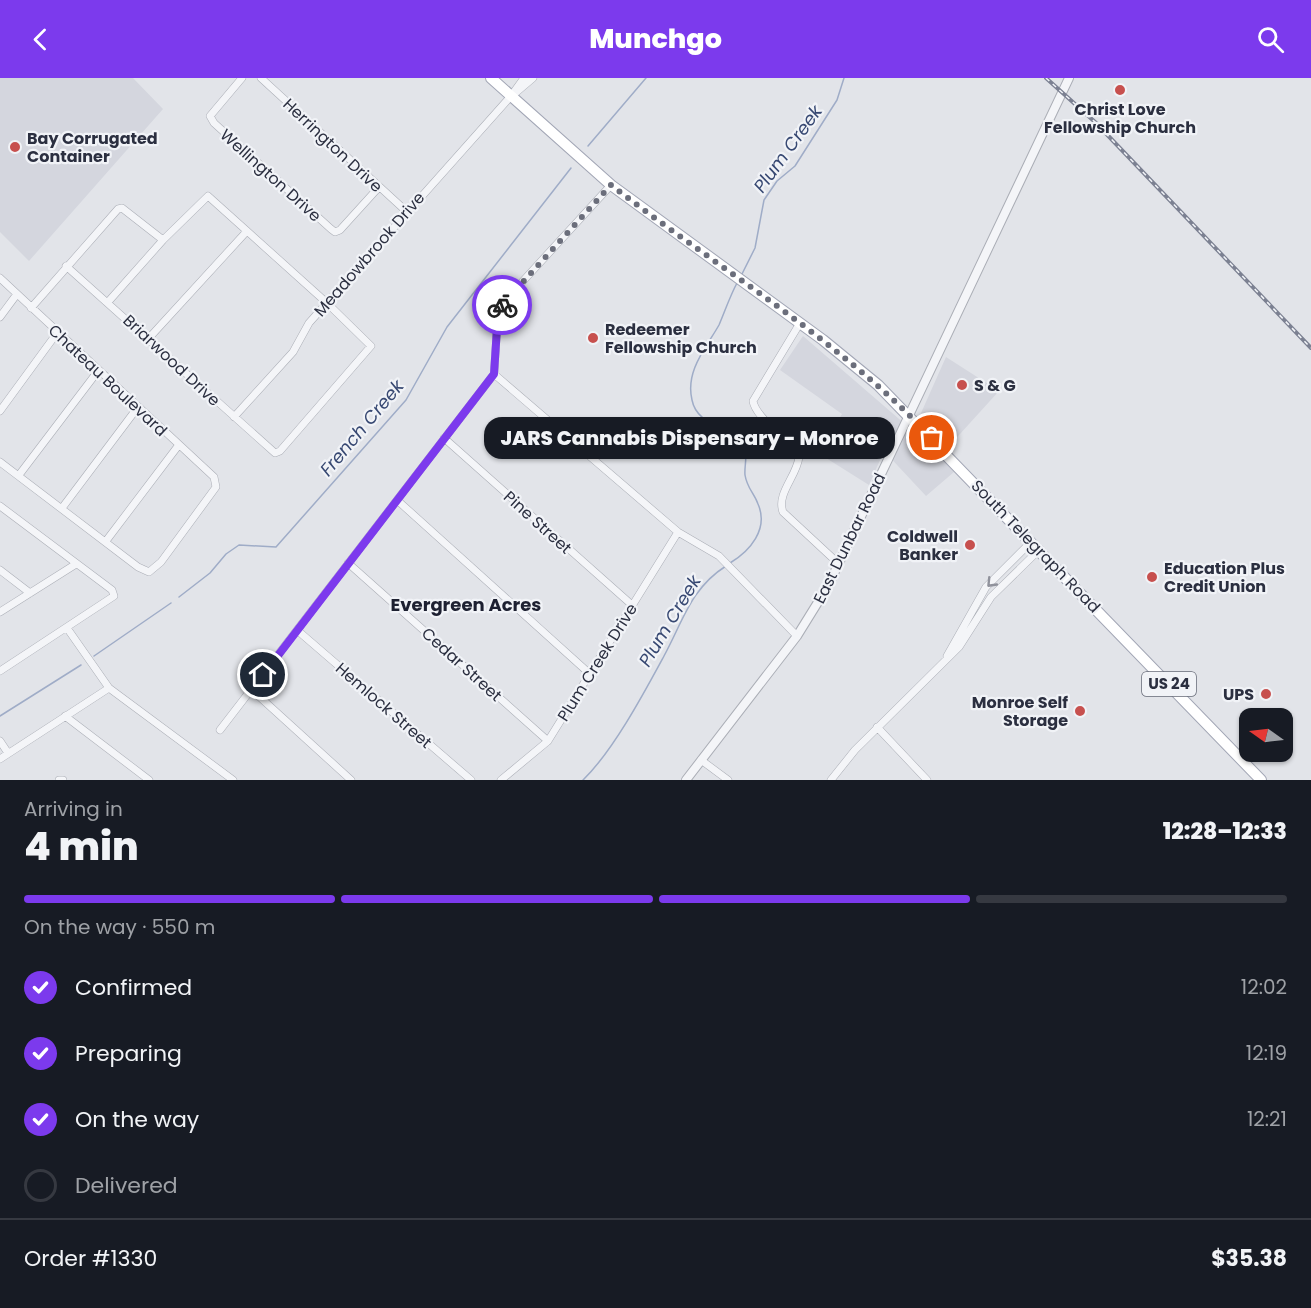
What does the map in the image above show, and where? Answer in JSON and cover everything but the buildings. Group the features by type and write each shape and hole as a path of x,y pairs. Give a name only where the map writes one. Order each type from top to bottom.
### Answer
{"main road":[{"name":"South Telegraph Road","path":"490,78 611,185 846,357 909,413 1261,780"}],"street":[{"name":"Wellington Drive","path":"242,78 210,116 214,123 335,232 344,226 379,186"},
{"name":"Herrington Drive","path":"261,78 406,211"},
{"path":"511,96 524,78"},
{"path":"511,96 533,78"},
{"name":"East Dunbar Road","path":"686,780 797,636 839,564 1068,78"},
{"name":"Meadowbrook Drive","path":"234,417 293,352 309,322 511,96"},
{"path":"220,730 494,374 498,313 501,305 611,185"},
{"path":"108,302 163,240 203,198 208,196 327,303"},
{"path":"32,308 66,266 114,213 122,208 163,240"},
{"path":"149,338 247,231"},
{"name":"Briarwood Drive","path":"66,266 149,338 270,450 278,452 371,346 327,303"},
{"name":"Chateau Boulevard","path":"0,278 216,481 213,492 181,536 161,562 149,572 106,542"},
{"path":"0,317 17,294"},
{"path":"800,323 753,400 756,409 787,440 799,457 795,474 782,498 783,512 839,564"},
{"path":"0,411 57,333"},
{"path":"19,475 98,371"},
{"path":"494,374 678,532 725,561 797,636"},
{"path":"62,508 138,407"},
{"name":"Pine Street","path":"444,438 632,605"},
{"path":"0,462 106,542 178,446"},
{"path":"397,500 590,674"},
{"path":"0,506 112,590 114,596 0,671"},
{"name":"Plum Creek Drive","path":"501,780 548,741 678,532"},
{"path":"946,658 952,643 986,587 1036,545"},
{"path":"831,780 855,750 958,647 991,597 1036,545"},
{"name":"Cedar Street","path":"348,563 548,741"},
{"path":"0,612 76,564"},
{"path":"0,570 30,593"},
{"path":"67,628 109,688 233,780"},
{"name":"Hemlock Street","path":"297,630 471,780"},
{"path":"0,759 109,688"},
{"path":"252,690 351,780"},
{"path":"64,716 149,780"},
{"path":"877,727 927,780"},
{"path":"0,741 8,753"},
{"path":"701,760 728,780"},
{"path":"219,780 222,772"}],"shaded area":[{"path":"0,78 133,78 163,109 29,261 0,232"},
{"path":"803,336 913,431 946,357 999,391 940,456 954,472 926,496 884,451 869,485 818,453 842,414 780,370"}],"waterway":[{"name":"French Creek","path":"588,146 646,78"},
{"name":"Plum Creek","path":"741,276 755,248 764,200 777,181 795,166 837,100 844,78"},
{"name":"French Creek","path":"179,597 210,573 226,554 239,545 276,547 406,400 447,327 571,168"},
{"name":"Plum Creek","path":"730,563 751,546 756,538 761,513 746,480 746,456 742,444 729,433 707,421 695,409 691,379 698,360 719,325 737,283"},
{"name":"Plum Creek","path":"583,780 606,754 627,721 696,595 704,584 726,566"},
{"name":"French Creek","path":"94,656 171,603"},
{"name":"French Creek","path":"0,716 81,665"}],"railway":[{"path":"1046,78 1095,122 1311,348"}],"way so far":[{"path":"502,305 611,185 846,357 909,413 932,438"}],"place":[{"name":"Christ Love Fellowship Church","path":"1120,90"},
{"name":"Bay Corrugated Container","path":"15,147"},
{"name":"Redeemer Fellowship Church","path":"593,338"},
{"name":"S & G","path":"962,385"},
{"name":"JARS Cannabis Dispensary - Monroe","path":"932,438"},
{"name":"Coldwell Banker","path":"970,545"},
{"name":"Education Plus Credit Union","path":"1152,577"},
{"name":"UPS","path":"1266,694"},
{"name":"Monroe Self Storage","path":"1080,711"}],"district":[{"name":"Evergreen Acres","path":"466,605"}],"route":[{"path":"263,675 494,374 498,313 502,305"}]}
